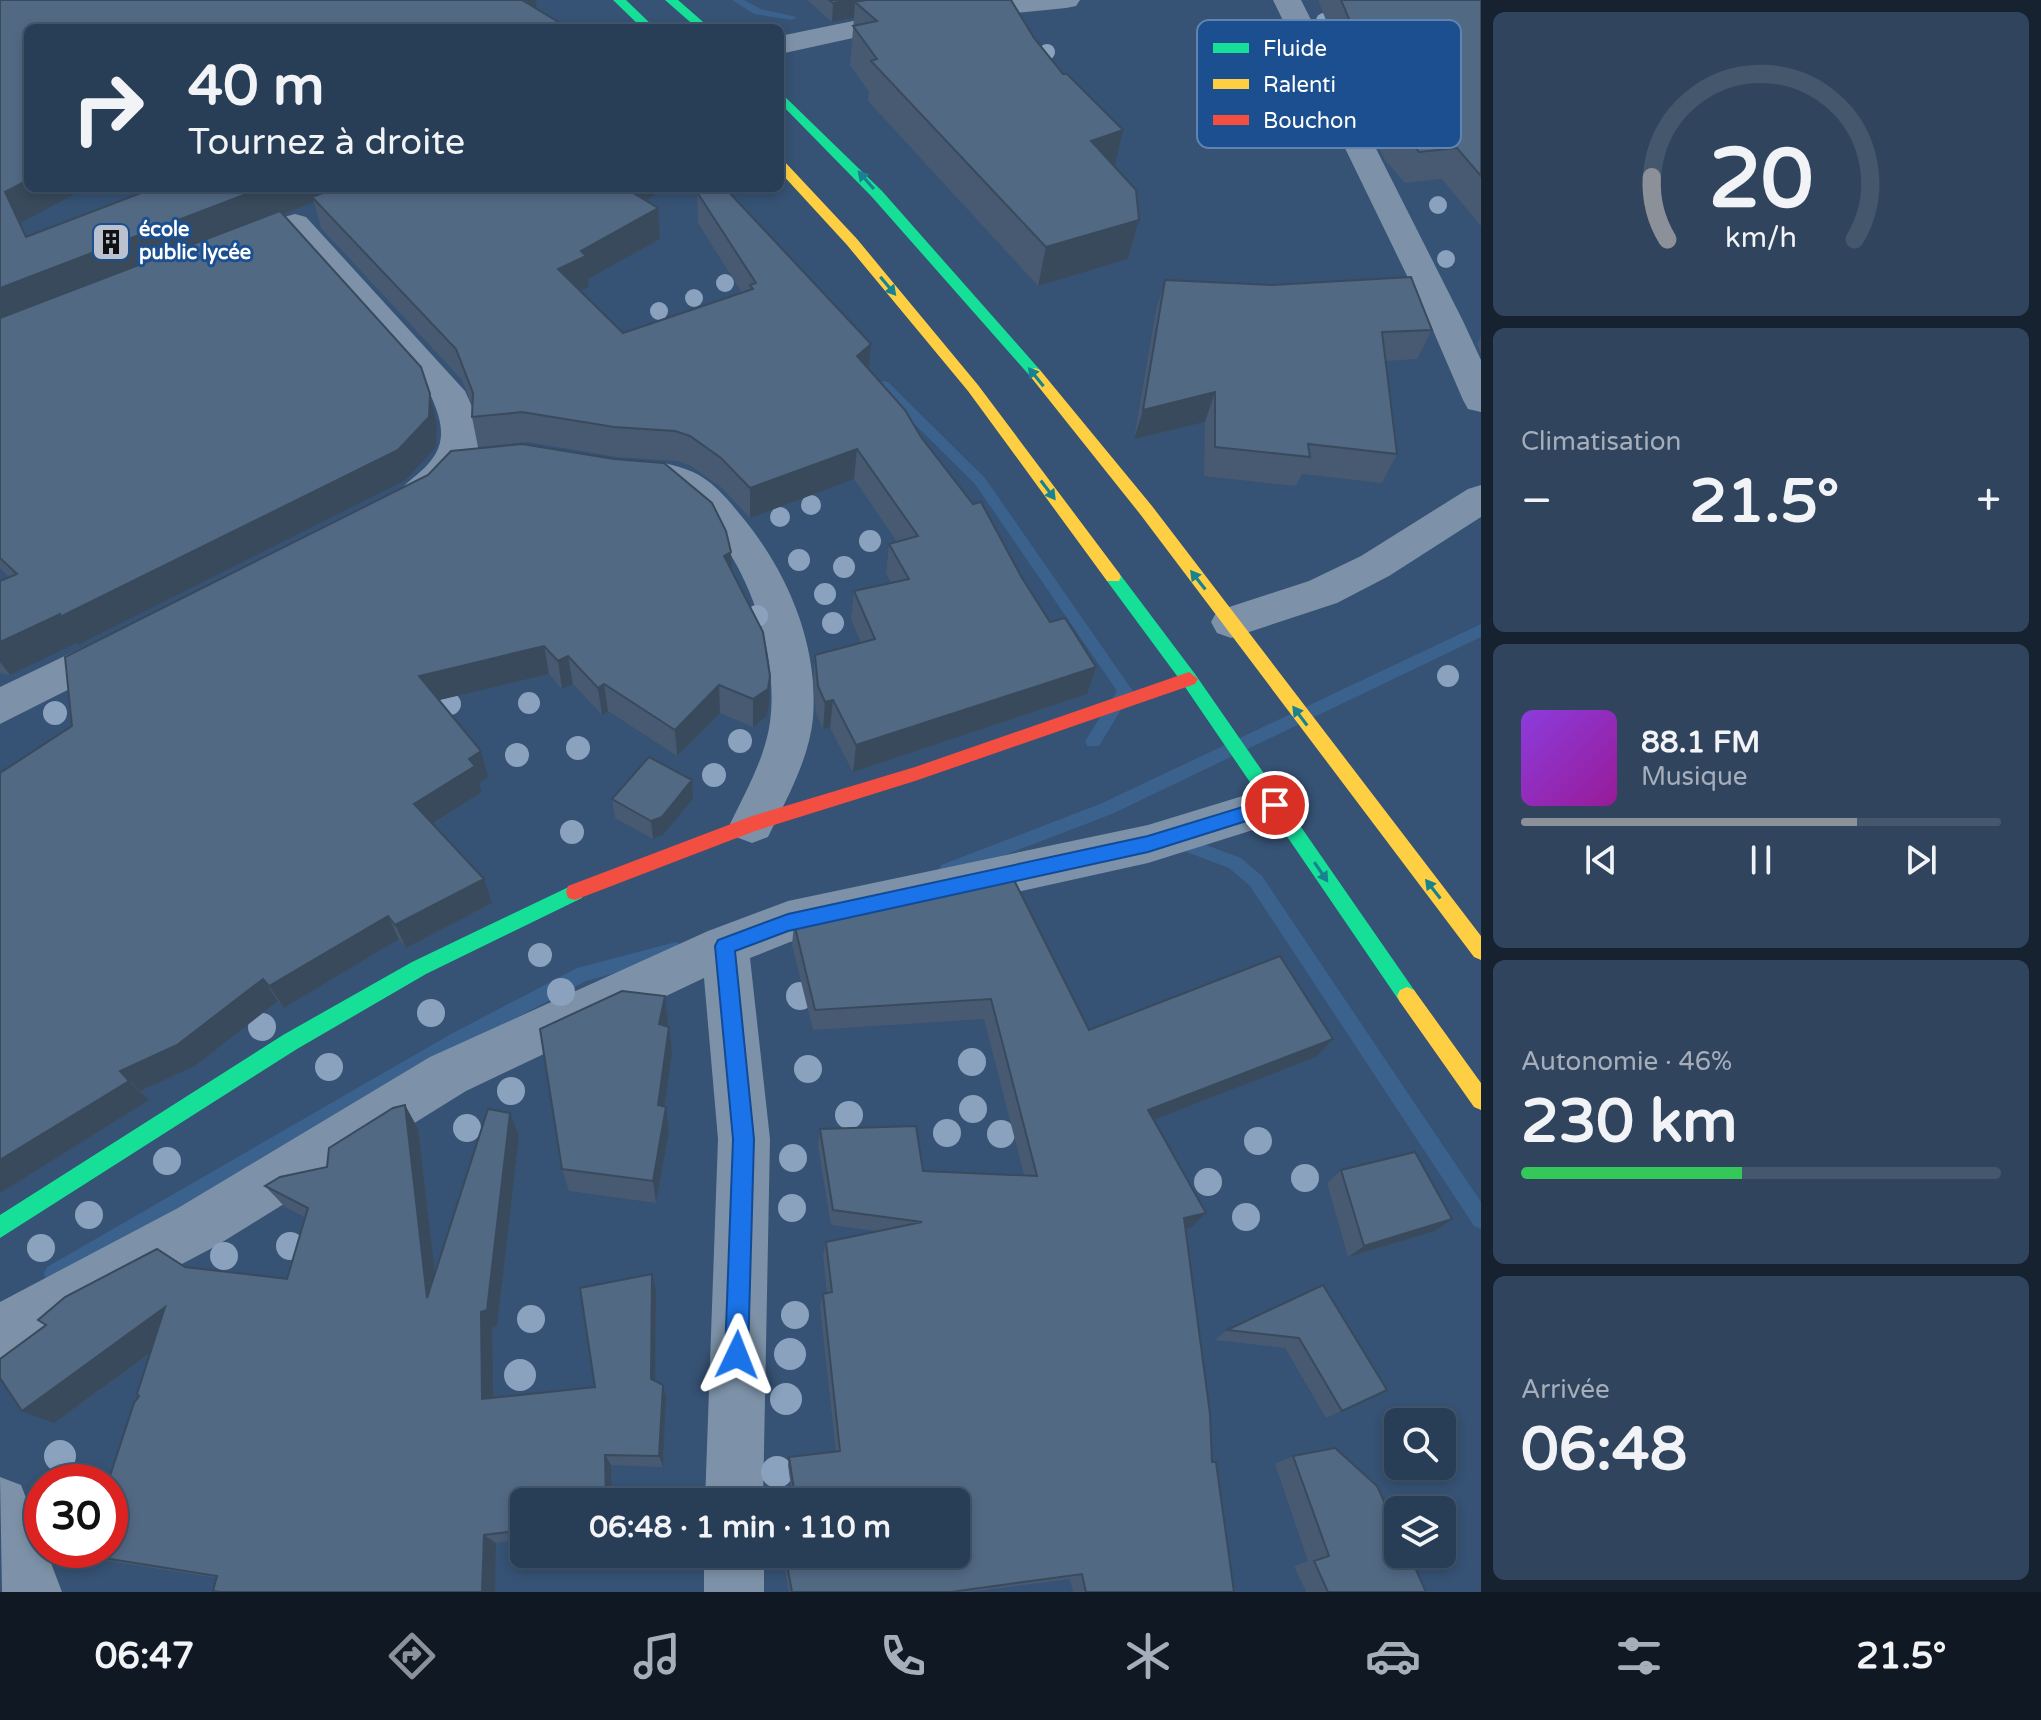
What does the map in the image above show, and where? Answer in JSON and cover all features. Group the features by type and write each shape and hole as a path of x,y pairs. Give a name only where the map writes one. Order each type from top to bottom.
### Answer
{"main road":[{"path":"619,0 645,24"},
{"path":"671,0 699,24"},
{"path":"784,100 858,170 1010,346 1231,622 1338,767 1481,951"},
{"path":"784,168 852,242 973,388 1189,679 1481,1100"},
{"path":"0,1227 290,1042 419,968 554,900 752,824 915,774 1189,679"}],"street":[{"path":"784,44 921,7 1066,0"},
{"path":"1287,0 1297,20"},
{"path":"1360,148 1446,321 1481,400"},
{"path":"294,225 447,391 457,415 461,440 448,466 421,492 379,514"},
{"path":"448,466 496,461"},
{"path":"632,474 676,477 707,500 729,522 778,612 793,704 786,751 752,824"},
{"path":"1231,622 1323,592 1375,566 1481,499"},
{"path":"0,707 154,628"},
{"path":"0,1332 77,1288 197,1227 448,1074 725,946 788,922 1148,844 1268,795"},
{"path":"725,946 744,1139 734,1488"},
{"path":"0,1506 32,1592"},
{"path":"734,1568 734,1592"}],"building":[{"path":"0,0 522,0 561,24 24,24 24,182 5,192 26,237 144,192 252,192 0,288"},
{"path":"1011,0 1034,38 1063,74 1067,74 1123,130 1091,141 1136,190 1139,220 1046,247 871,61 877,59 853,26 877,21 855,2"},
{"path":"1341,0 1481,0 1481,176 1457,148 1461,148 1461,20 1350,20"},
{"path":"1416,148 1457,148 1419,152"},
{"path":"325,192 632,192 658,208 581,251 586,256 558,269 623,333 753,289 750,285 756,283 697,192 729,192 871,344 857,356 905,410 921,437 973,504 981,502 1050,622 1065,618 1096,667 856,745 833,700 825,702 818,686 815,655 875,639 854,591 909,579 889,544 918,536 857,449 750,488 721,458 690,436 675,431 614,427 522,412 472,417 473,393 456,349 312,197"},
{"path":"280,211 421,367 430,394 429,417 398,450 60,617 60,614 0,642 0,581 17,574 0,558 0,318"},
{"path":"1411,277 1432,330 1382,332 1397,454 1308,444 1310,457 1215,447 1215,392 1143,410 1165,280 1272,285"},
{"path":"522,444 614,459 664,463 712,503 726,531 731,552 724,556 763,632 770,676 768,689 753,699 719,685 675,730 604,684 598,688 568,656 558,661 544,646 419,676 481,751 469,759 475,766 414,804 484,879 395,925 388,916 269,986 263,979 177,1045 120,1071 129,1081 0,1160 0,773 72,726 65,657 428,475 451,451"},
{"path":"649,757 692,780 662,817 651,821 612,799"},
{"path":"1012,876 1089,1030 1280,956 1333,1039 1148,1110 1206,1213 1184,1218 1210,1414 1212,1462 1216,1462 1234,1592 1086,1592 1082,1574 951,1592 792,1592 788,1568 970,1568 970,1488 794,1488 789,1457 840,1451 823,1294 832,1292 826,1242 922,1222 833,1210 820,1129 916,1126 923,1171 1037,1176 991,999 815,1010 794,923"},
{"path":"622,991 665,996 659,1024 669,1027 658,1105 666,1107 653,1181 562,1169 540,1029"},
{"path":"405,1105 427,1298 488,1109 510,1113 487,1310 481,1312 482,1399 595,1387 580,1288 652,1274 651,1379 663,1385 659,1456 605,1455 606,1488 510,1488 510,1532 484,1535 482,1592 220,1592 213,1591 217,1576 128,1562 128,1464 114,1464 139,1396 137,1394 165,1307 22,1411 0,1378 0,1359 46,1325 38,1320 65,1297 157,1249 185,1267 287,1279 308,1208 265,1186 280,1177 327,1167 329,1148 393,1108"},
{"path":"1415,1152 1452,1219 1364,1246 1341,1170"},
{"path":"1323,1285 1387,1390 1342,1411 1299,1338 1227,1330"},
{"path":"1335,1448 1377,1486 1384,1501 1384,1568 1415,1568 1426,1592 1328,1592 1314,1561 1329,1556 1293,1456"}],"waterway":[{"path":"737,0 758,12 792,17"},
{"path":"883,385 980,481 1125,691 1093,741"},
{"path":"947,870 1106,809 1481,630"},
{"path":"1179,842 1235,863 1256,881 1481,1219"},
{"path":"54,1274 457,1040 583,974 676,950"}],"traffic: fast":[{"path":"619,0 645,24"},
{"path":"671,0 699,24"},
{"path":"784,100 877,194 1035,373"},
{"path":"1113,577 1189,679 1407,996"},
{"path":"0,1227 290,1042 419,968 575,892"}],"traffic: slow":[{"path":"784,168 852,242 973,388 1113,577"},
{"path":"1035,373 1146,510 1481,951"},
{"path":"1407,996 1481,1100"}],"traffic: jam":[{"path":"575,892 752,824 915,774 1189,679"}],"place":[{"name":"école public lycée","path":"111,242"}],"route":[{"path":"737,1355 744,1139 725,946 788,922 1148,844 1275,805"}]}
